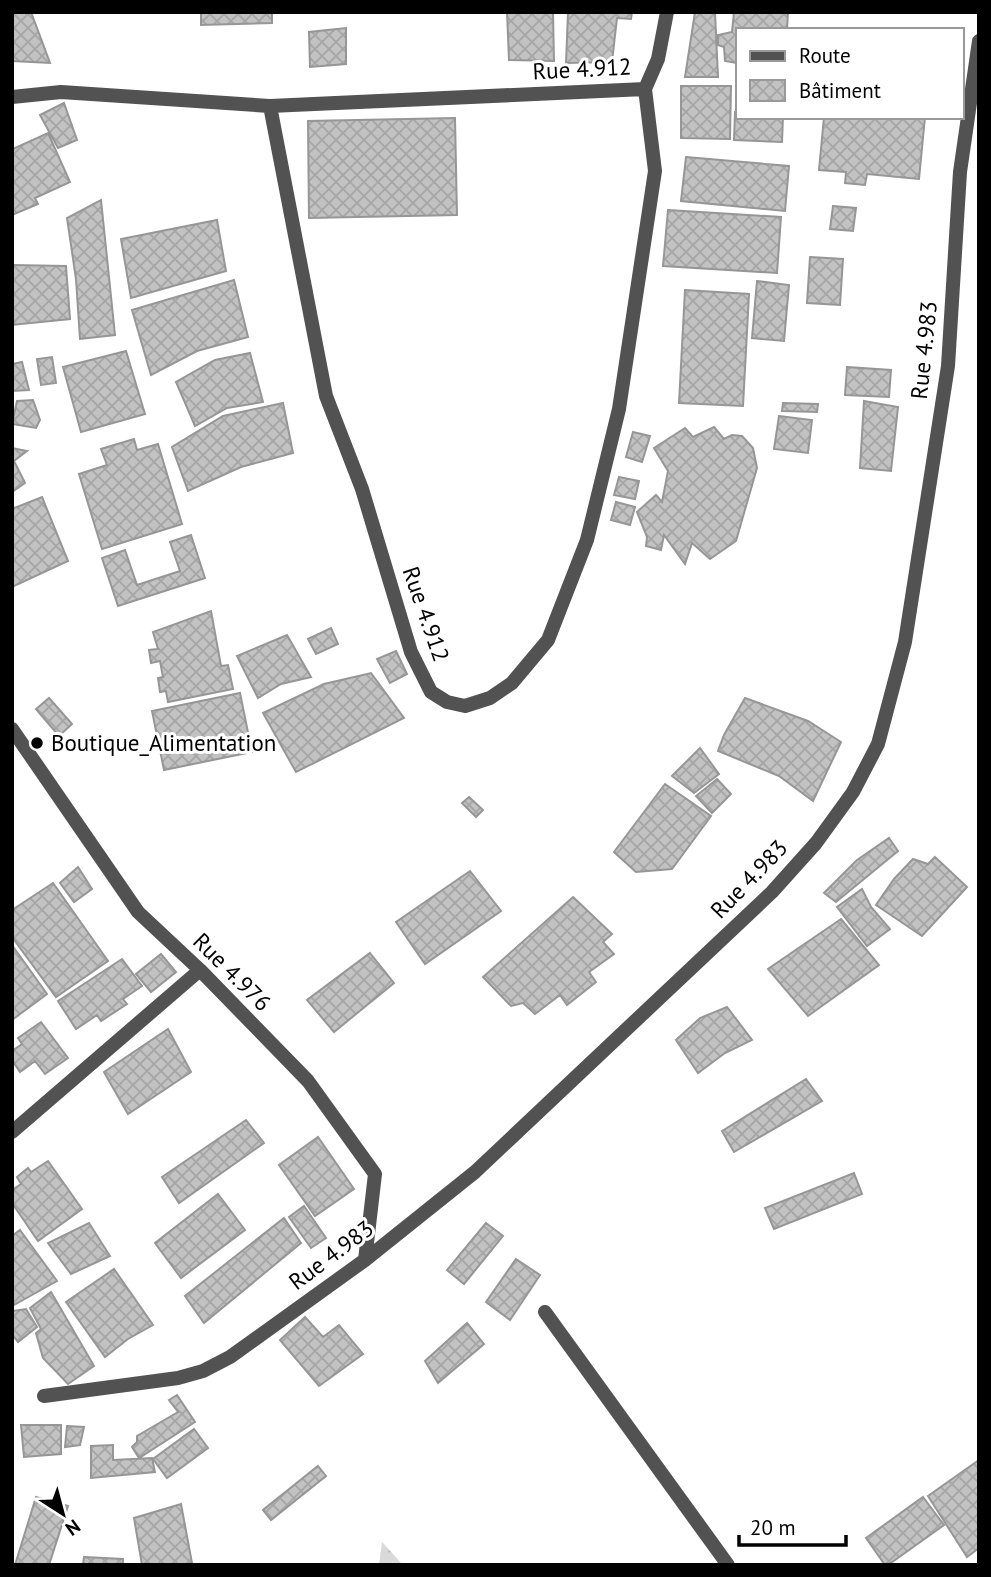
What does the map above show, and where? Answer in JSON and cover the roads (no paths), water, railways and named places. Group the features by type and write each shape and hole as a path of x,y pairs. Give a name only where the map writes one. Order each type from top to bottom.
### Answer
{"street":[{"name":"Rue 4.912","path":"270,106 326,396 362,489 411,652 431,692 447,702 465,706 490,698 512,683 548,640 587,540 620,409 655,171 645,89 658,59 667,12"},
{"name":"Rue 4.983","path":"44,1396 178,1378 203,1371 230,1357 365,1260 475,1172 772,892 816,843 853,792 878,744 905,642 948,366 960,172 979,41"},
{"name":"Rue 4.912","path":"12,97 61,92 270,106 645,89"},
{"name":"Rue 4.976","path":"12,729 138,912 200,970 308,1081 375,1174 365,1260"},
{"path":"12,1132 200,970"},
{"path":"545,1312 728,1565"}],"place":[{"name":"Boutique_Alimentation","path":"37,743"}]}
